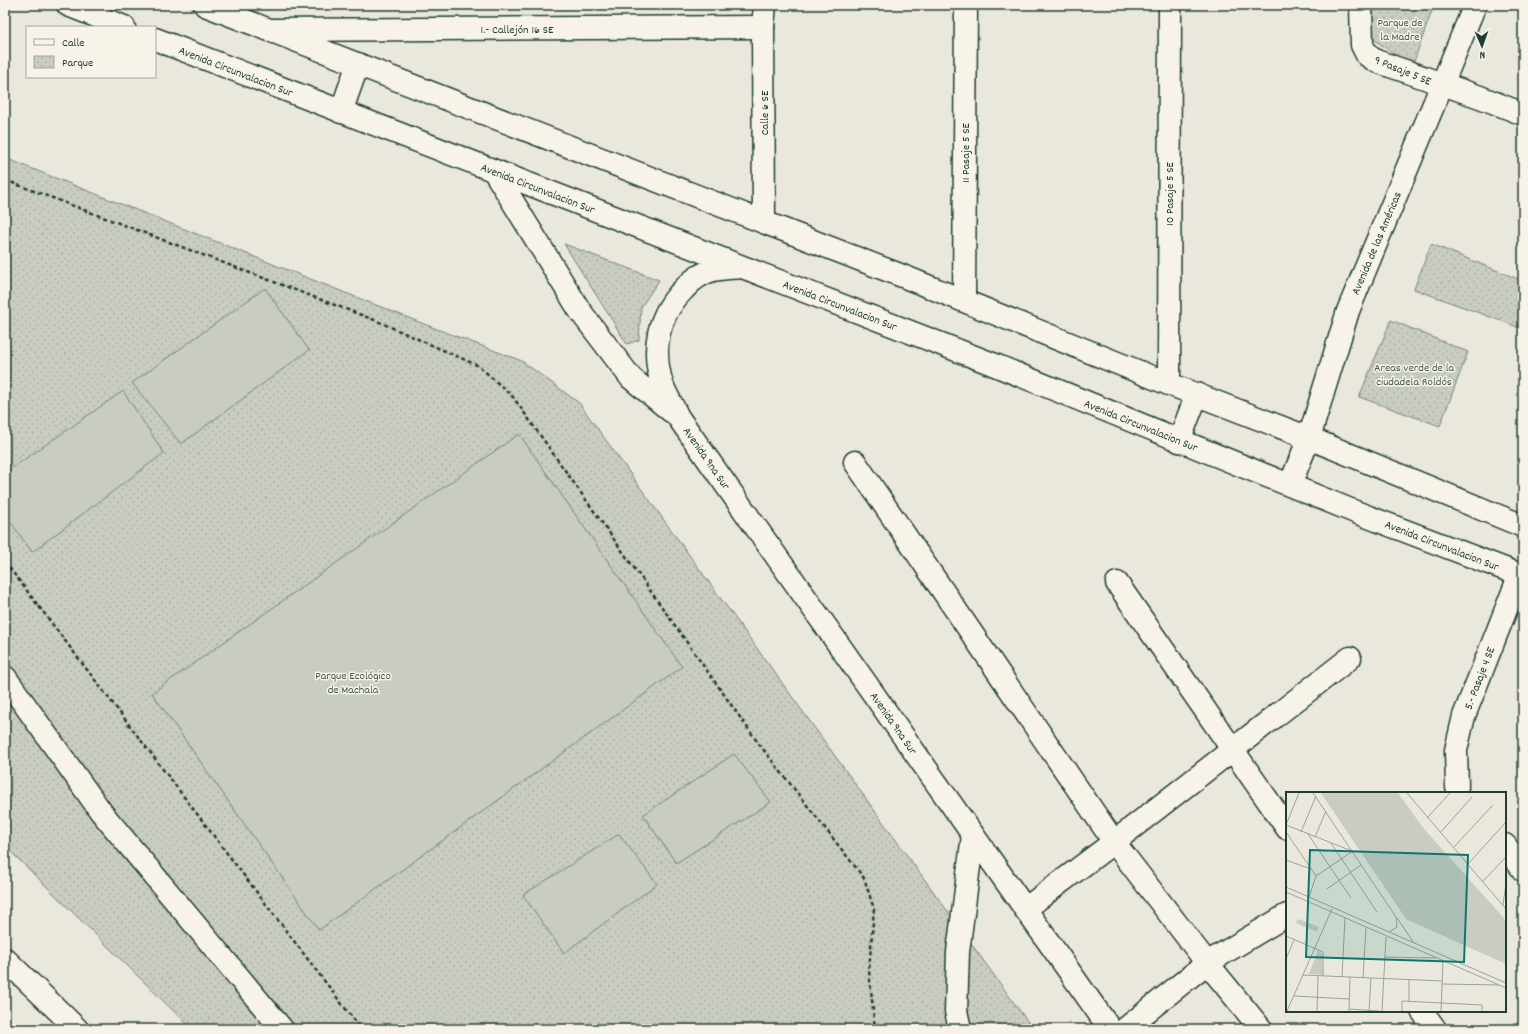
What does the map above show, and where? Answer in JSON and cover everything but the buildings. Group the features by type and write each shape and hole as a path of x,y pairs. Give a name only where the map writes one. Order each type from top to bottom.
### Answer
{"street":[{"path":"68,5 121,26"},
{"name":"Calle 6 SE","path":"764,222 763,27 765,5"},
{"name":"11 Pasaje 5 SE","path":"964,300 966,5"},
{"name":"10 Pasaje 5 SE","path":"1169,384 1170,5"},
{"name":"9 Pasaje 5 SE","path":"1361,5 1362,45 1367,55 1376,61 1480,97 1523,114"},
{"name":"Avenida de las Américas","path":"1290,485 1309,438 1348,311 1475,5"},
{"path":"208,6 964,300 1169,384 1309,438 1523,526"},
{"name":"1.- Callejón 16 SE","path":"271,30 763,27"},
{"name":"Avenida Circunvalacion Sur","path":"156,39 983,360 1179,441 1522,575"},
{"path":"341,112 358,64"},
{"name":"Avenida 9na Sur","path":"494,171 580,311 631,378 678,417"},
{"name":"Avenida 9na Sur","path":"741,267 713,270 692,281 676,296 664,316 658,336 657,357 662,384 678,417 1110,1029"},
{"path":"1179,441 1197,394"},
{"path":"855,462 1114,842 1207,963 1261,1029"},
{"name":"5.- Pasaje 4 SE","path":"1457,791 1456,750 1464,716 1522,575"},
{"path":"1117,583 1286,827"},
{"path":"1025,909 1114,842 1350,658"},
{"path":"5,678 102,813 282,1029"},
{"path":"960,1029 956,1011 958,952 973,835"},
{"path":"1506,846 1523,852"},
{"path":"1506,847 1523,870"},
{"path":"1125,1029 1207,963 1286,915"},
{"path":"5,958 77,1029"},
{"path":"1423,1012 1435,1029"}],"path":[{"path":"5,180 377,321 479,366 513,397 759,744 864,878 874,909 869,970 875,1029"},
{"path":"5,562 361,1029"}],"green space":[{"name":"Parque de la Madre","path":"1372,5 1434,5 1412,67 1372,38"},
{"name":"Parque Ecológico de Machala","path":"5,158 429,326 522,361 579,403 1033,1029 192,1029 5,846"},
{"path":"564,244 659,280 641,307 639,340 627,344"},
{"path":"1431,244 1523,281 1523,329 1414,289"},
{"path":"265,288 309,350 181,444 132,383"},
{"name":"Areas verde de la ciudadela Roldós","path":"1391,320 1468,352 1440,426 1359,397"},
{"path":"123,391 164,453 32,552 5,514 5,473"},
{"path":"519,434 682,667 319,930 152,693"},
{"path":"734,754 771,802 676,863 643,815"},
{"path":"619,834 657,884 564,953 523,895"}]}
